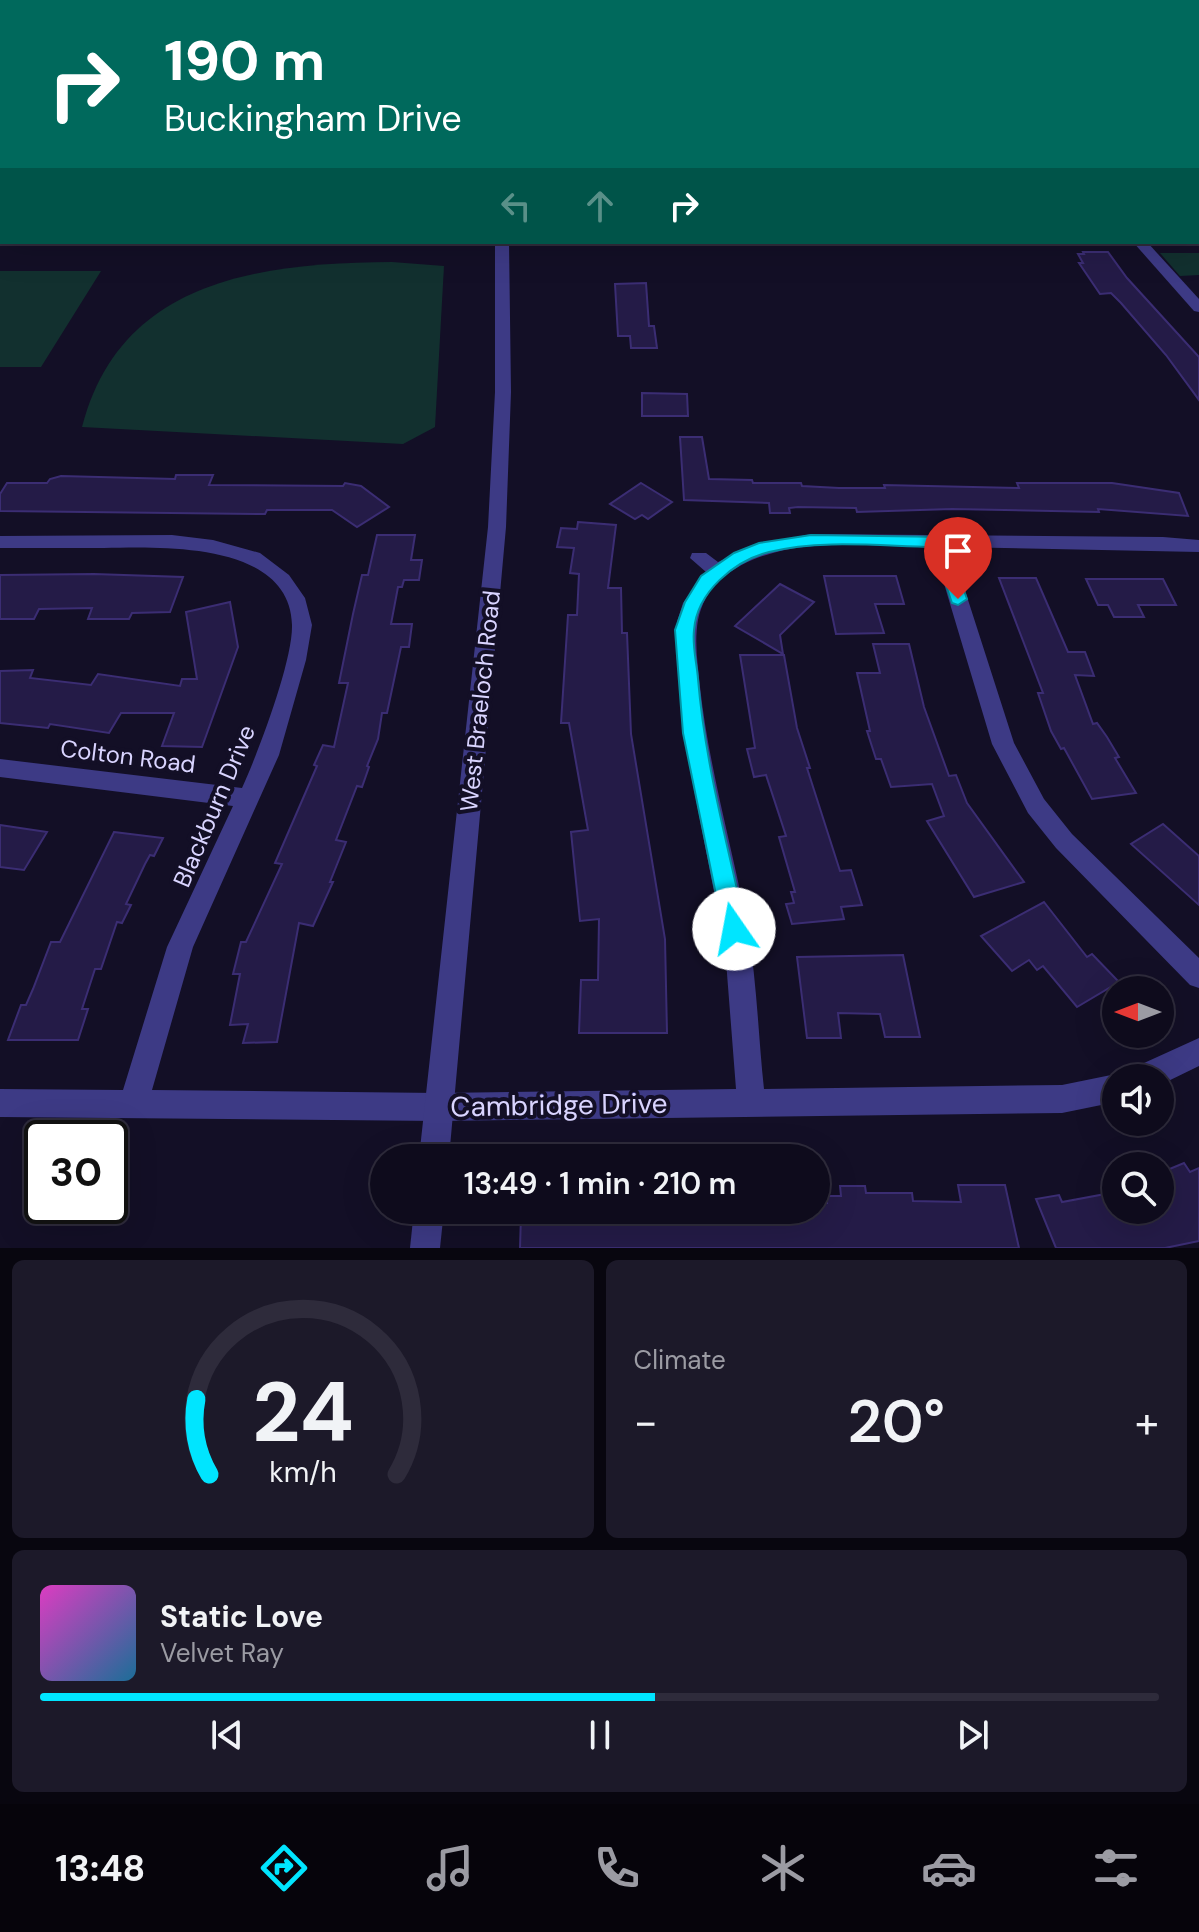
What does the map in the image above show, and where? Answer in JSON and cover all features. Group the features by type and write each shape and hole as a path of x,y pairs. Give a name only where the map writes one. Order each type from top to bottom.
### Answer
{"street":[{"name":"West Braeloch Road","path":"435,1144 497,527 503,392 502,244"},
{"path":"1142,244 1199,308"},
{"path":"751,1102 734,929 693,733 685,630 694,602 707,580 740,557 765,547 811,540 1163,543 1199,546"},
{"name":"Blackburn Drive","path":"0,542 172,541 213,546 253,558 282,580 295,598 302,625 296,660 268,755 180,947 134,1102"},
{"path":"940,541 1003,744 1036,806 1064,841 1199,976"},
{"path":"699,558 719,572"},
{"name":"Colton Road","path":"0,768 249,798"},
{"path":"1173,1064 1199,1052"},
{"name":"Cambridge Drive","path":"0,1103 439,1107 1062,1099 1102,1091"},
{"path":"425,1248 428,1224"}],"green space":[{"path":"1160,253 1199,253 1199,275 1180,276"},
{"path":"392,262 444,266 435,427 403,444 82,427 101,377 128,339 162,310 202,289 246,276 294,267"},
{"path":"0,271 101,271 41,367 0,367"}],"building":[{"path":"1108,252 1127,278 1199,357 1199,400 1166,355 1121,303 1111,293 1100,294 1079,263 1083,263 1078,254"},
{"path":"646,283 649,326 654,326 657,348 631,348 630,336 618,336 615,284"},
{"path":"642,393 687,394 688,416 642,416"},
{"path":"680,437 702,437 709,479 839,488 885,488 884,485 1019,488 1017,483 1112,483 1179,493 1188,516 1098,509 1099,512 952,509 857,512 856,508 798,507 789,508 790,513 770,513 769,503 684,500"},
{"path":"176,475 213,475 209,485 343,486 345,483 361,486 389,507 357,527 332,510 267,510 265,514 0,511 0,494 7,483 47,483 61,476 175,479"},
{"path":"641,483 672,502 648,519 642,515 635,519 610,504"},
{"path":"578,522 616,525 608,588 621,588 622,633 627,633 631,734 665,939 667,1033 579,1033 581,980 598,980 599,919 580,921 571,832 588,830 569,723 561,723 568,615 577,615 579,574 570,573 574,548 557,547 561,528 577,529"},
{"path":"377,535 415,535 411,560 422,560 419,580 404,580 402,587 398,587 391,624 412,624 409,647 401,647 387,713 382,713 369,767 362,787 357,786 336,840 346,842 330,882 333,882 313,926 299,923 277,1042 243,1043 248,1024 230,1025 240,974 233,974 241,942 246,942 282,864 275,863 323,745 334,747 348,683 339,683 362,575 368,575"},
{"path":"0,575 183,577 170,612 132,613 129,619 88,619 92,608 39,609 34,619 0,619"},
{"path":"824,576 896,576 904,604 875,604 884,633 836,634"},
{"path":"999,578 1036,578 1068,652 1085,652 1094,676 1075,675 1093,724 1097,723 1107,737 1119,757 1115,758 1136,793 1092,799 1051,731 1038,693 1043,693"},
{"path":"1086,579 1163,579 1176,605 1138,605 1144,617 1114,617 1108,605 1098,605"},
{"path":"780,584 814,602 780,635 783,654 735,626"},
{"path":"230,602 238,647 202,747 162,746 174,713 121,713 109,733 50,724 48,728 0,723 0,671 33,670 30,678 91,685 98,674 180,686 182,679 197,679 186,612"},
{"path":"873,644 909,644 924,707 949,776 956,775 967,803 1024,882 974,897 927,821 944,816 932,784 891,787 881,759 876,759 867,731 870,731 857,673 880,673"},
{"path":"740,655 784,655 797,728 810,768 807,768 840,871 851,870 862,905 841,907 844,919 792,924 786,904 794,903 791,892 795,892 779,837 786,836 766,775 754,777 747,749 755,748"},
{"path":"1163,824 1199,856 1199,905 1131,844"},
{"path":"0,825 47,832 24,870 0,867"},
{"path":"114,832 163,838 154,856 150,855 145,864 126,904 131,905 122,923 117,922 101,969 95,969 82,1009 88,1009 78,1040 8,1040 21,1005 26,1005 51,942 60,942"},
{"path":"1044,902 1087,957 1092,954 1113,976 1102,976 1102,992 1077,1007 1043,966 1037,970 1029,960 1012,971 981,936"},
{"path":"903,955 920,1037 885,1037 880,1014 838,1013 841,1038 807,1038 797,957"},
{"path":"1184,1163 1190,1172 1199,1168 1199,1241 1165,1248 1056,1248 1036,1199 1059,1195 1062,1202 1102,1195 1102,1224 1174,1224 1174,1167"},
{"path":"958,1185 1005,1185 1019,1248 520,1248 521,1224 830,1224 830,1196 841,1196 840,1186 865,1186 866,1193 912,1193 913,1201 961,1202"}],"route":[{"path":"734,929 693,733 685,630 694,602 707,580 740,557 765,547 811,540 940,541 958,599"}]}
